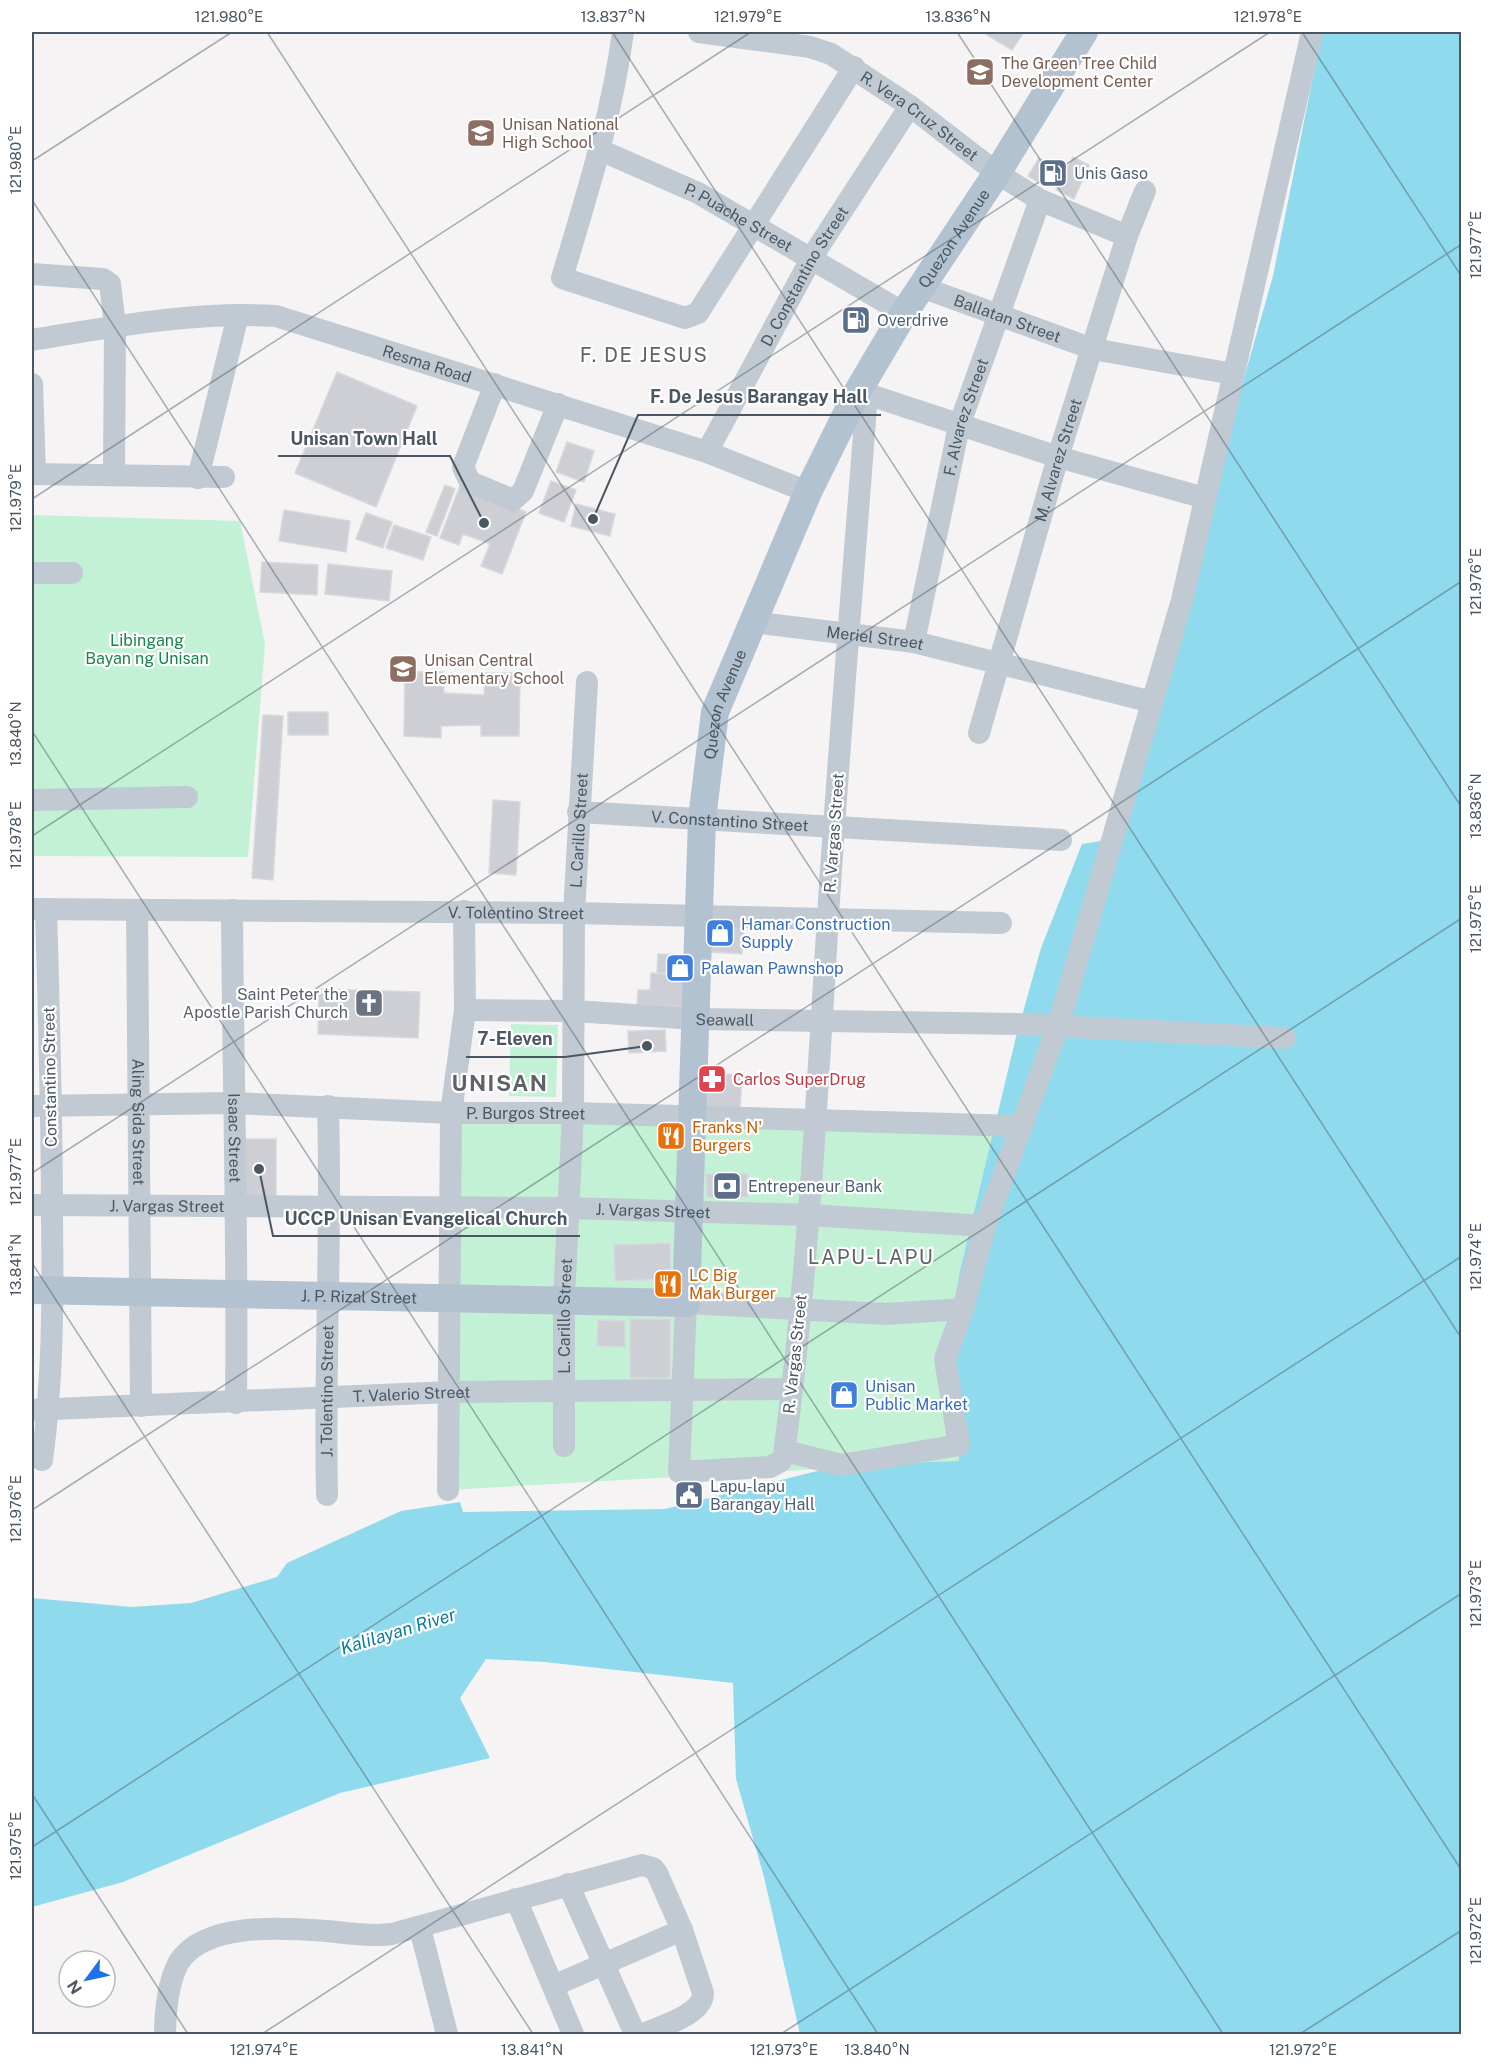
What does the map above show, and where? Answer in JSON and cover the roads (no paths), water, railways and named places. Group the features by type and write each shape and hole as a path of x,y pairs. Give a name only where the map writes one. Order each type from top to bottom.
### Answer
{"main road":[{"name":"Quezon Avenue","path":"686,1303 687,1213 702,819 715,711 808,492 904,313 997,173 1084,32"},
{"name":"J. P. Rizal Street","path":"42,1290 686,1303"}],"street":[{"path":"623,32 617,81 600,150 562,278 690,318 698,313 854,67"},
{"name":"R. Vera Cruz Street","path":"699,32 810,47 831,54 910,106 997,173 1040,200 1127,236"},
{"path":"963,1309 886,1314 686,1303 680,1473 770,1467 783,1456 841,1465 959,1445 945,1359 963,1309 986,1226 1020,1126 1058,1026 1182,600 1312,32"},
{"name":"D. Constantino Street","path":"707,452 812,257 910,106"},
{"name":"P. Puache Street","path":"600,150 678,183 812,257 904,313"},
{"name":"M. Alvarez Street","path":"979,733 1058,457 1127,236 1145,191"},
{"name":"F. Alvarez Street","path":"914,642 959,426 996,316 1040,200"},
{"path":"32,274 108,281 113,291 116,326 114,475"},
{"name":"Ballatan Street","path":"921,287 996,316 1093,349 1233,374"},
{"path":"198,478 238,315"},
{"name":"Resma Road","path":"32,340 116,326 238,315 276,316 707,452 808,492"},
{"path":"32,384 33,474 224,477"},
{"path":"495,384 463,467 470,482 513,500 523,491 558,404"},
{"path":"863,392 959,426 1058,457 1205,498"},
{"name":"R. Vargas Street","path":"783,1456 817,1122 863,392"},
{"path":"32,573 72,573"},
{"name":"Meriel Street","path":"752,622 914,642 1152,702"},
{"name":"L. Carillo Street","path":"564,1446 564,1299 573,1113 574,913 587,682"},
{"path":"32,800 187,797"},
{"name":"V. Constantino Street","path":"578,812 834,825 1061,840"},
{"name":"V. Tolentino Street","path":"38,909 464,911 1001,923"},
{"name":"Constantino Street","path":"38,909 42,1205 40,1410 42,1460"},
{"name":"Aling Sida Street","path":"137,910 141,1406"},
{"name":"Isaac Street","path":"232,910 233,1103 238,1295 236,1403"},
{"path":"448,1490 451,1113 465,1010 464,911"},
{"name":"Seawall","path":"465,1010 574,1011 696,1019 1058,1026 1286,1038"},
{"name":"P. Burgos Street","path":"41,1106 233,1103 451,1113 573,1113 817,1122 1020,1126"},
{"name":"J. Tolentino Street","path":"327,1495 325,1397 331,1205 328,1106"},
{"name":"J. Vargas Street","path":"42,1205 569,1208 809,1215 986,1226"},
{"name":"T. Valerio Street","path":"40,1410 449,1392 791,1389"},
{"path":"165,2034 173,1973 181,1960 217,1936 257,1929 299,1929 383,1935 420,1928 568,1884 648,1865 657,1873 682,1930 700,1983 703,2000 696,2009 644,2034"},
{"path":"568,1884 601,1964 634,2034"},
{"path":"516,1899 573,2034"},
{"path":"420,1928 447,2034"},
{"path":"553,1986 682,1930"}],"water":[{"name":"Kalilayan River","path":"1322,32 1461,32 1461,2034 800,2034 764,1877 736,1779 733,1683 545,1662 486,1659 460,1698 490,1758 340,1793 123,1882 32,1907 32,1598 132,1607 191,1603 277,1577 287,1563 401,1511 460,1502 463,1512 665,1509 841,1465 959,1461 959,1445 945,1359 960,1271 1016,1037 1041,948 1082,844 1113,839 1273,276"}],"place":[{"name":"The Green Tree Child Development Center","path":"980,72"},
{"name":"Unisan National High School","path":"481,133"},
{"name":"Unis Gaso","path":"1053,173"},
{"name":"Overdrive","path":"856,320"},
{"name":"F. De Jesus Barangay Hall","path":"593,519"},
{"name":"Unisan Town Hall","path":"484,523"},
{"name":"Unisan Central Elementary School","path":"403,669"},
{"name":"Hamar Construction Supply","path":"720,933"},
{"name":"Palawan Pawnshop","path":"680,968"},
{"name":"Saint Peter the Apostle Parish Church","path":"369,1003"},
{"name":"7-Eleven","path":"647,1046"},
{"name":"Carlos SuperDrug","path":"712,1079"},
{"name":"Franks N' Burgers","path":"671,1136"},
{"name":"UCCP Unisan Evangelical Church","path":"259,1169"},
{"name":"Entrepeneur Bank","path":"727,1186"},
{"name":"LC Big Mak Burger","path":"668,1284"},
{"name":"Unisan Public Market","path":"844,1395"},
{"name":"Lapu-lapu Barangay Hall","path":"689,1495"}],"district":[{"name":"F. DE JESUS","path":"644,355"},
{"name":"UNISAN","path":"500,1083"},
{"name":"LAPU-LAPU","path":"871,1257"}],"park label":[{"name":"Libingang Bayan ng Unisan","path":"147,649"}]}
